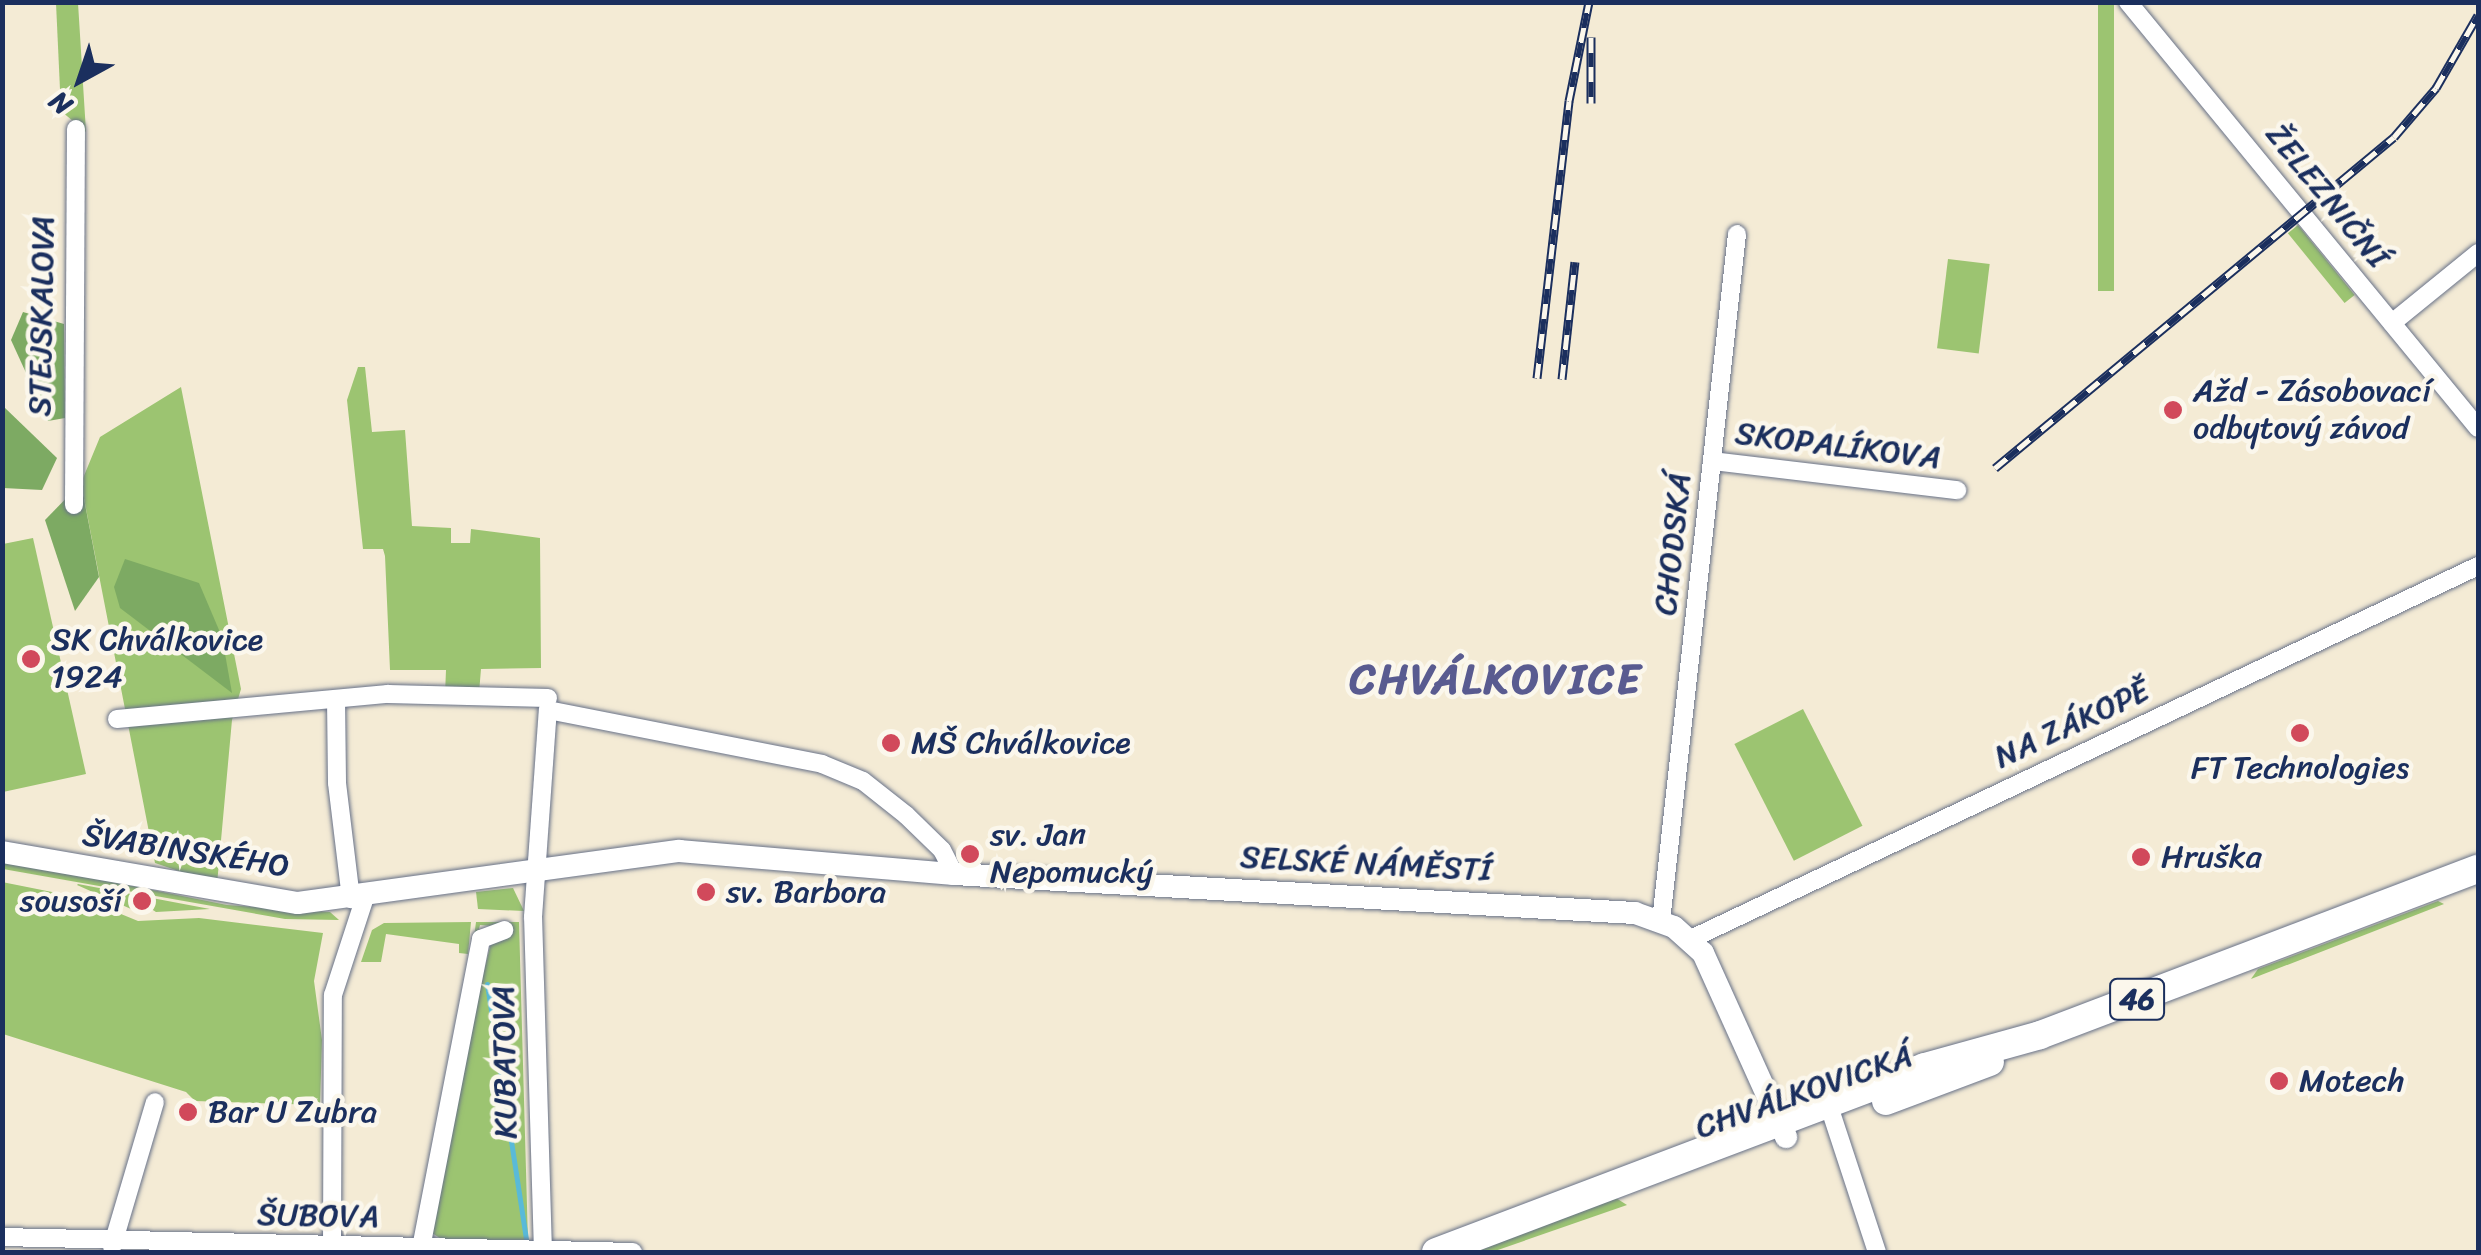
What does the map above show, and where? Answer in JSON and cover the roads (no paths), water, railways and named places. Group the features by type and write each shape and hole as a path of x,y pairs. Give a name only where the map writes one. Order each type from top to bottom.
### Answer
{"main road":[{"name":"CHVÁLKOVICKÁ","path":"1436,1252 2040,1035 2478,869"}],"street":[{"name":"ŽELEZNIČNÍ","path":"2128,2 2478,428"},
{"name":"STEJSKALOVA","path":"74,505 76,128"},
{"name":"CHODSKÁ","path":"1661,921 1737,234"},
{"path":"2392,323 2478,253"},
{"name":"SKOPALÍKOVA","path":"1712,461 1956,490"},
{"name":"NA ZÁKOPĚ","path":"1691,939 2478,566"},
{"path":"332,1246 332,994 358,898 337,783 336,698"},
{"path":"117,719 336,698 548,704 822,764 863,781 942,850 954,874"},
{"name":"KUBATOVA","path":"543,1252 533,1049 548,704"},
{"name":"SELSKÉ NÁMĚSTÍ","path":"538,871 680,851 954,874 1611,910 1661,921 1691,939 1708,961 1775,1132"},
{"name":"ŠVABINSKÉHO","path":"2,852 248,900 358,898 538,871"},
{"name":"KUBATOVA","path":"421,1248 481,938 504,930"},
{"path":"112,1246 156,1102"},
{"path":"1830,1111 1876,1252"},
{"name":"ŠUBOVA","path":"2,1237 112,1246 633,1252"}],"waterway":[{"path":"487,984 526,1240"}],"railway":[{"path":"1537,378 1569,101 1589,2"},
{"path":"1995,468 2394,137 2436,88 2478,15"},
{"path":"1591,37 1591,103"},
{"path":"1562,379 1575,262"}],"place":[{"name":"Ažd - Zásobovací odbytový závod","path":"2173,410"},
{"name":"SK Chválkovice 1924","path":"31,659"},
{"name":"FT Technologies","path":"2300,733"},
{"name":"MŠ Chválkovice","path":"891,743"},
{"name":"sv. Jan Nepomucký","path":"970,854"},
{"name":"Hruška","path":"2141,857"},
{"name":"sv. Barbora","path":"706,892"},
{"name":"sousoší","path":"142,901"},
{"name":"Motech","path":"2279,1081"},
{"name":"Bar U Zubra","path":"188,1112"}],"district":[{"name":"CHVÁLKOVICE","path":"1496,679"}]}
